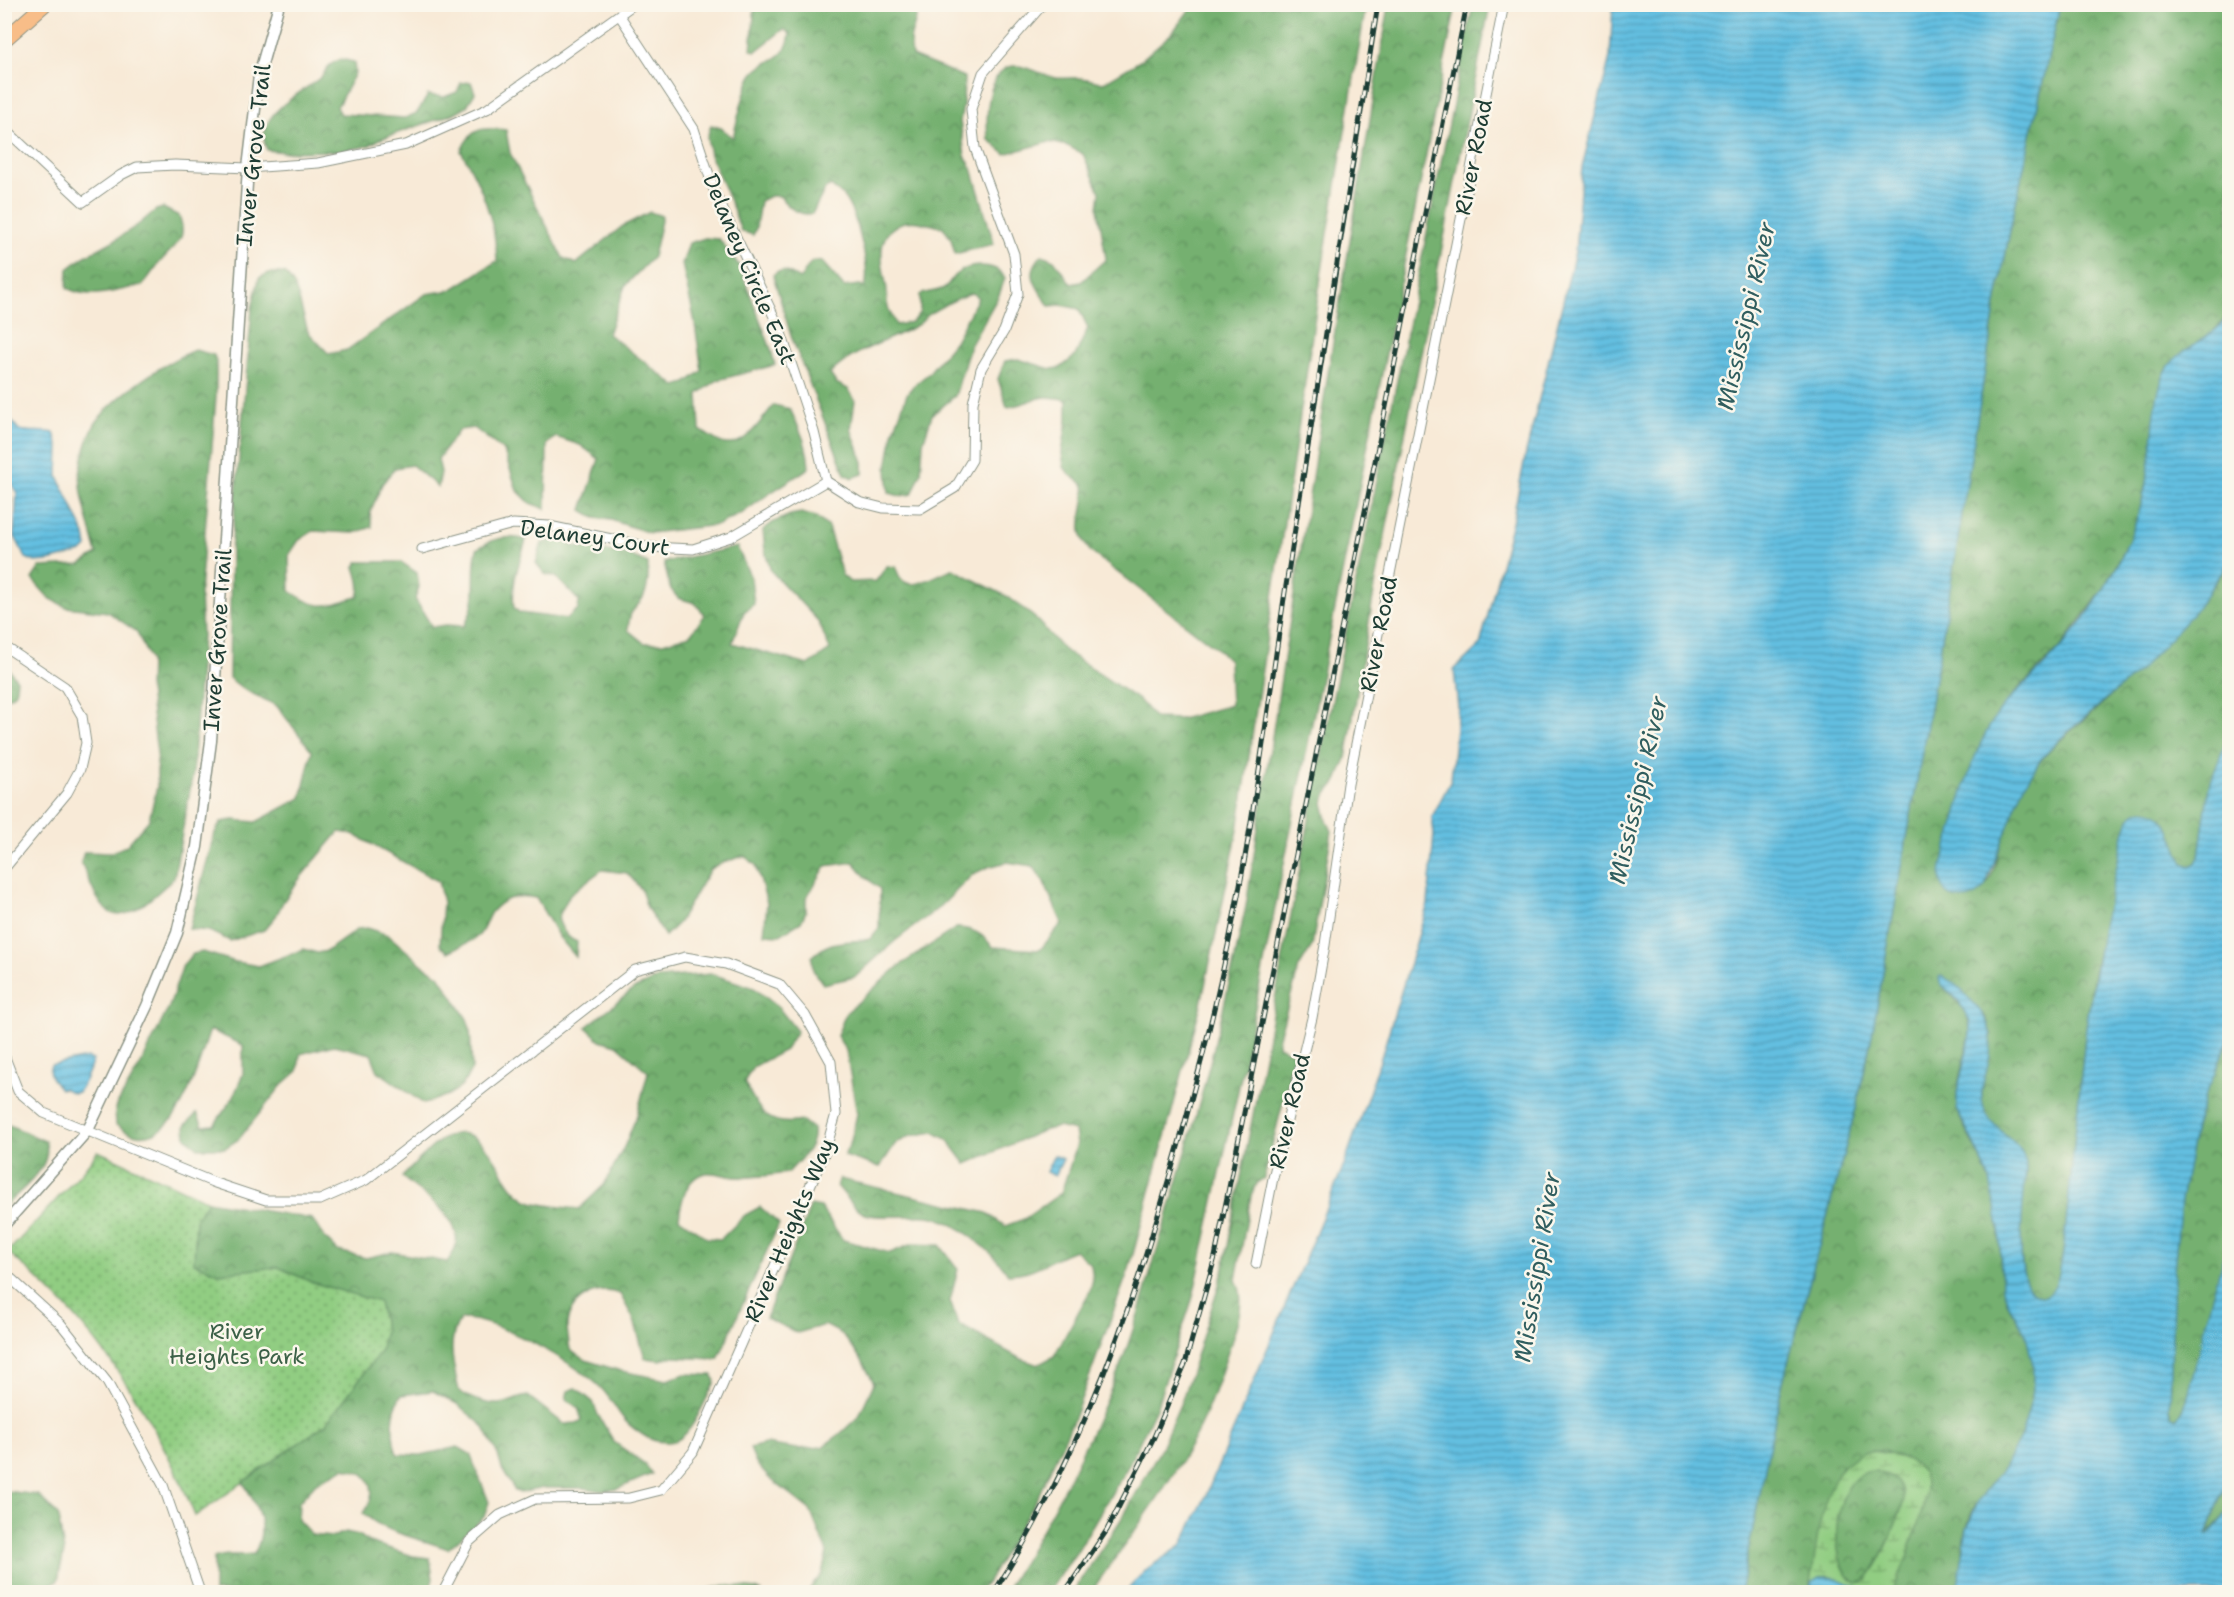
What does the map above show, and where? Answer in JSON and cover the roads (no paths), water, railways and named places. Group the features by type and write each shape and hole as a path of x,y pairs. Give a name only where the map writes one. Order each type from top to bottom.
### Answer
{"main road":[{"path":"4,40 45,4"}],"street":[{"name":"Inver Grove Trail","path":"4,1225 88,1130 147,1006 177,933 197,847 211,730 248,168 259,75 279,4"},
{"path":"4,128 82,202 121,175 137,167 175,165 248,168 318,163 406,145 487,109 634,4"},
{"path":"826,481 859,502 883,508 920,509 955,488 972,460 973,403 981,369 1004,331 1018,294 1014,254 975,148 971,109 983,74 1043,4"},
{"name":"River Road","path":"1256,1264 1273,1178 1312,1018 1348,784 1504,4"},
{"name":"Delaney Circle East","path":"620,16 694,129 715,193 779,327 814,432 826,481"},
{"name":"Delaney Court","path":"422,549 513,524 549,526 650,547 693,549 731,537 826,481"},
{"path":"4,646 65,687 82,716 86,743 80,769 67,793 4,869"},
{"name":"River Heights Way","path":"4,1055 18,1091 44,1113 215,1183 266,1200 320,1200 366,1180 635,970 685,957 726,964 779,984 805,1016 831,1062 836,1114 825,1152 693,1452 661,1490 629,1498 535,1499 500,1515 469,1542 443,1593"},
{"path":"4,1272 61,1324 107,1382 164,1485 200,1593"}],"water":[{"name":"Mississippi River","path":"1613,5 2060,5 2011,225 1994,315 1940,651 1872,1035 1856,1108 1781,1389 1740,1592 1125,1592 1148,1568 1181,1546 1204,1500 1344,1165 1379,1064 1428,904 1434,834 1432,817 1451,780 1458,707 1454,670 1480,645 1512,522 1526,453 1575,252 1582,167 1610,57"},
{"path":"2229,314 2229,561 2198,607 2168,641 2138,672 2062,737 2041,759 2018,800 1984,889 1967,899 1950,896 1942,883 1942,864 1963,791 1979,746 1994,719 2012,696 2047,663 2071,636 2114,572 2128,542 2144,493 2156,406 2164,375 2177,357 2214,331"},
{"path":"4,411 19,430 54,433 59,448 58,476 85,535 87,547 82,552 49,561 35,562 26,558 14,535 17,493 5,474"},
{"path":"2229,733 2229,1038 2195,1127 2181,1201 2174,1271 2170,1407 2171,1416 2176,1419 2187,1400 2211,1300 2229,1243 2229,1482 2207,1535 2229,1510 2229,1592 1957,1592 1967,1528 1978,1501 2006,1464 2021,1436 2029,1409 2033,1365 2025,1332 2010,1307 2002,1287 1999,1226 1989,1176 1957,1109 1957,1092 1970,1038 1970,1022 1958,1000 1940,983 1939,978 1944,977 1959,988 1977,1007 1988,1024 1991,1051 1982,1088 1982,1100 1986,1114 1992,1122 2020,1148 2024,1156 2026,1166 2021,1234 2023,1272 2027,1286 2035,1294 2042,1297 2048,1295 2053,1290 2059,1275 2063,1253 2086,1027 2103,926 2125,830 2133,814 2143,810 2152,811 2160,815 2170,829 2184,863 2190,866 2196,863 2209,787"},
{"path":"87,1058 93,1060 78,1092 72,1093 64,1088 60,1089 50,1075 51,1065"},
{"path":"1054,1155 1063,1159 1055,1176 1046,1172"},
{"path":"1822,1577 1837,1578 1868,1592 1809,1592 1813,1582"}],"railway":[{"path":"994,1592 1043,1508 1103,1376 1151,1238 1187,1117 1208,1035 1243,871 1378,4"},
{"path":"1065,1592 1107,1530 1154,1437 1185,1364 1215,1257 1467,4"}],"park label":[{"name":"River Heights Park","path":"237,1344"}]}
